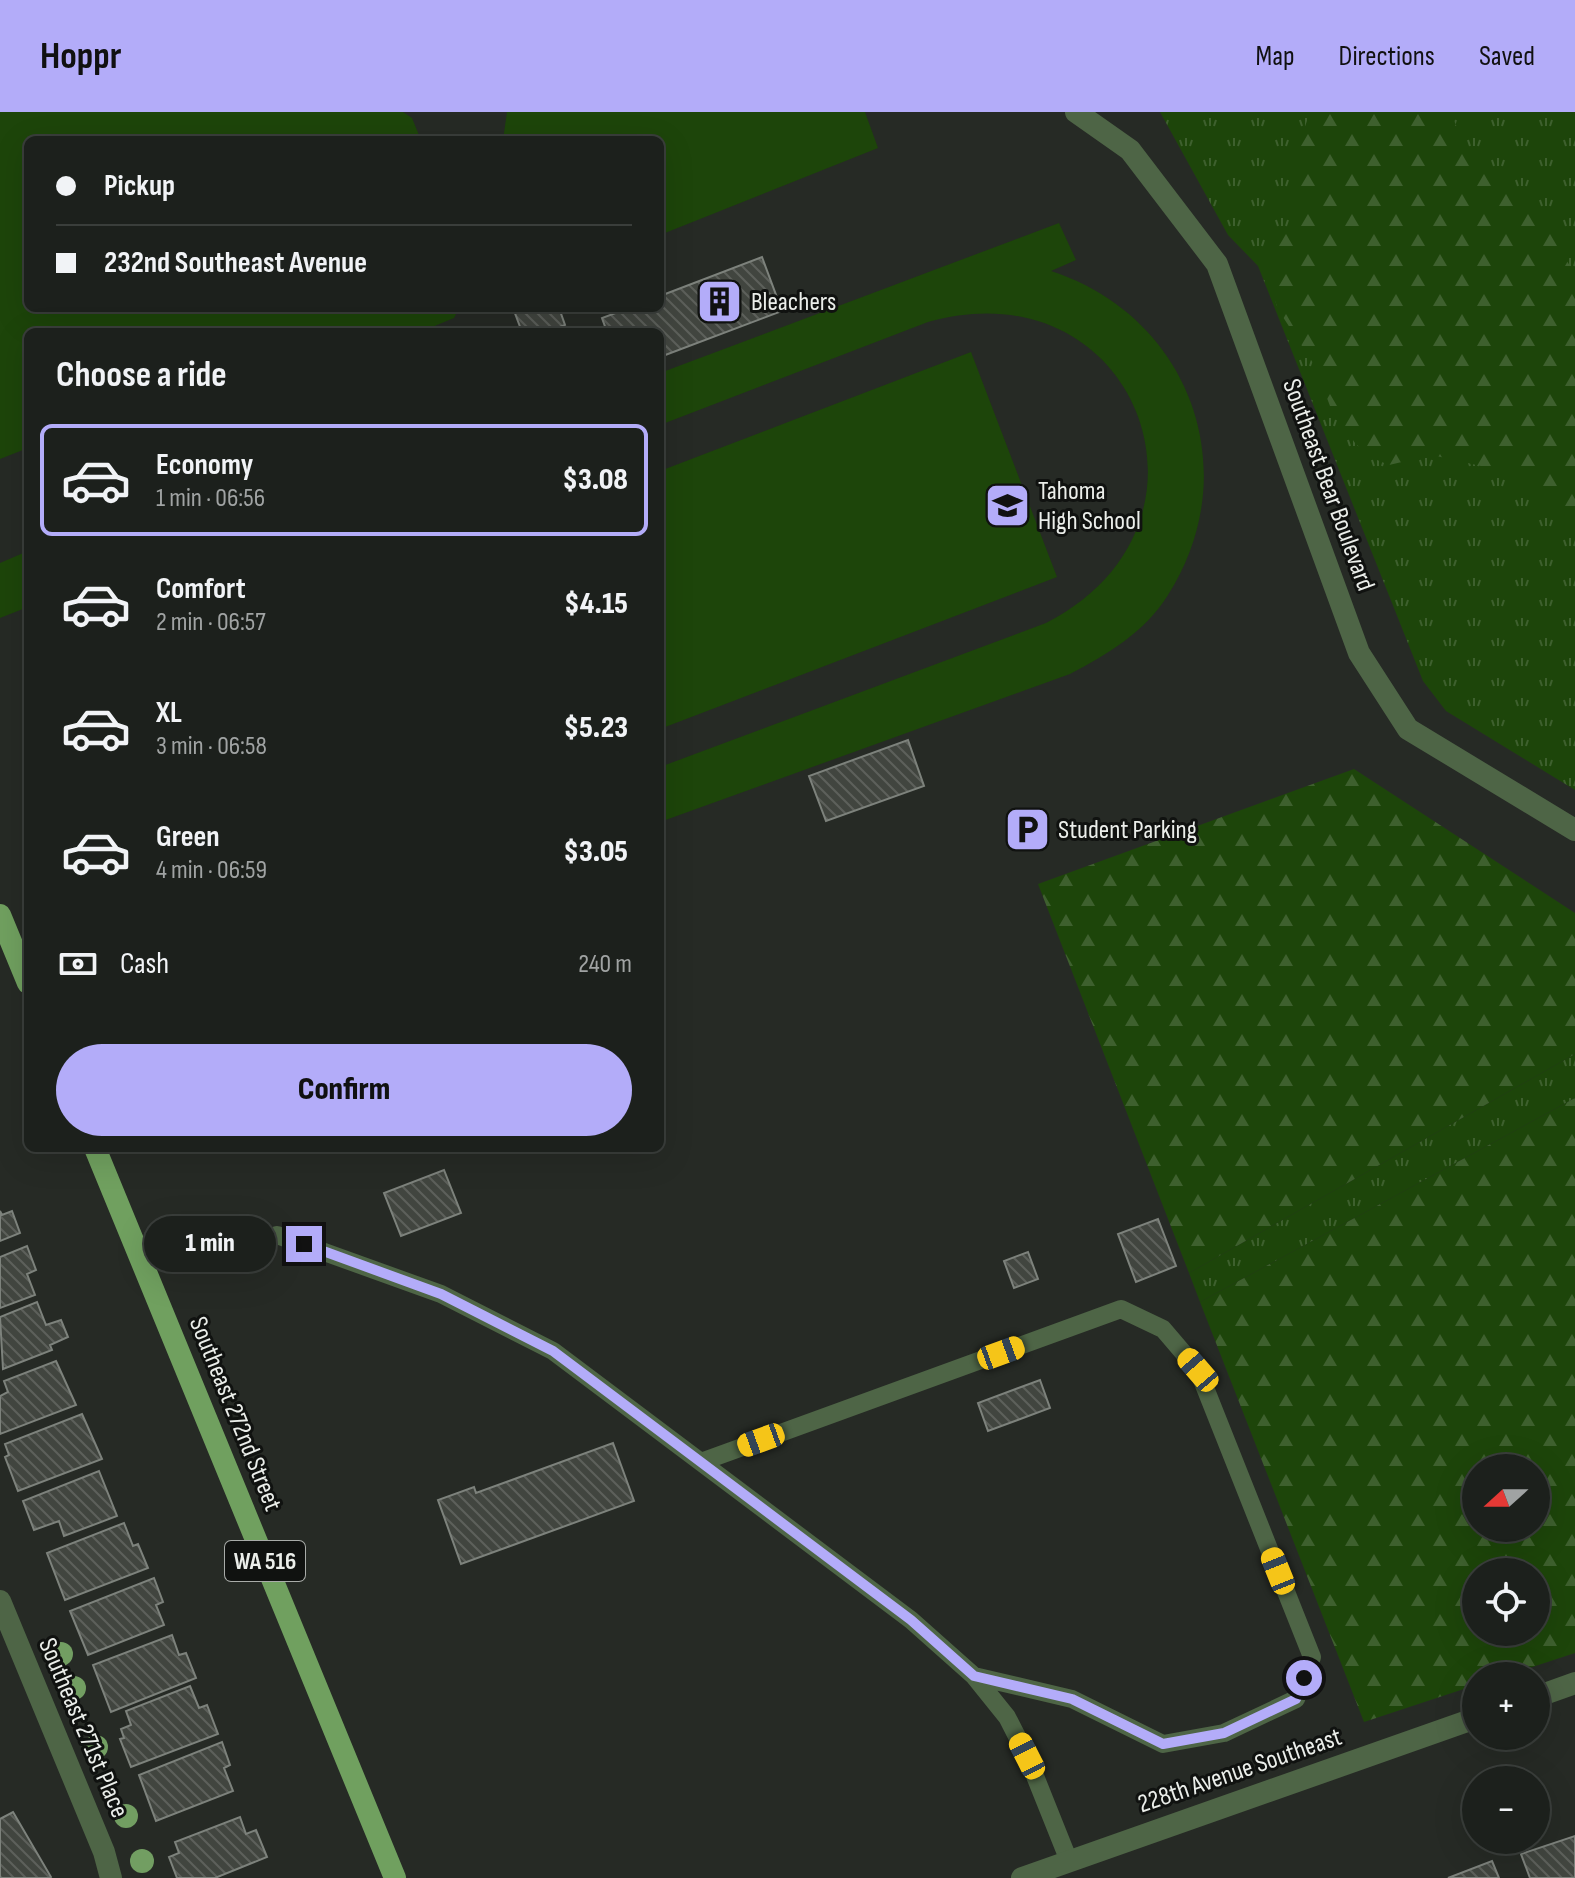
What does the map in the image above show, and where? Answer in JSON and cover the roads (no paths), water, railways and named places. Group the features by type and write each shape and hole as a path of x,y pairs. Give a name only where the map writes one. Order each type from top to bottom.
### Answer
{"main road":[{"path":"0,915 24,973"},
{"name":"Southeast 272nd Street","path":"97,1152 395,1878"}],"street":[{"name":"Southeast Bear Boulevard","path":"1076,112 1130,150 1217,264 1359,653 1400,718 1408,729 1575,830"},
{"name":"Southeast 271st Place","path":"0,1601 104,1852 111,1878"},
{"path":"1550,1692 1575,1683"},
{"name":"228th Avenue Southeast","path":"1022,1878 1462,1723"}],"lane":[{"path":"277,1235 441,1294 553,1351 911,1620 974,1676 1007,1717 1027,1756 1069,1861"},
{"path":"701,1462 1121,1309 1163,1329 1198,1370 1312,1657 1296,1699 1224,1733 1163,1744 1072,1699 974,1676"}],"place":[{"name":"Bleachers","path":"720,302"},
{"name":"Tahoma High School","path":"1007,506"},
{"name":"Student Parking","path":"1027,830"}]}
